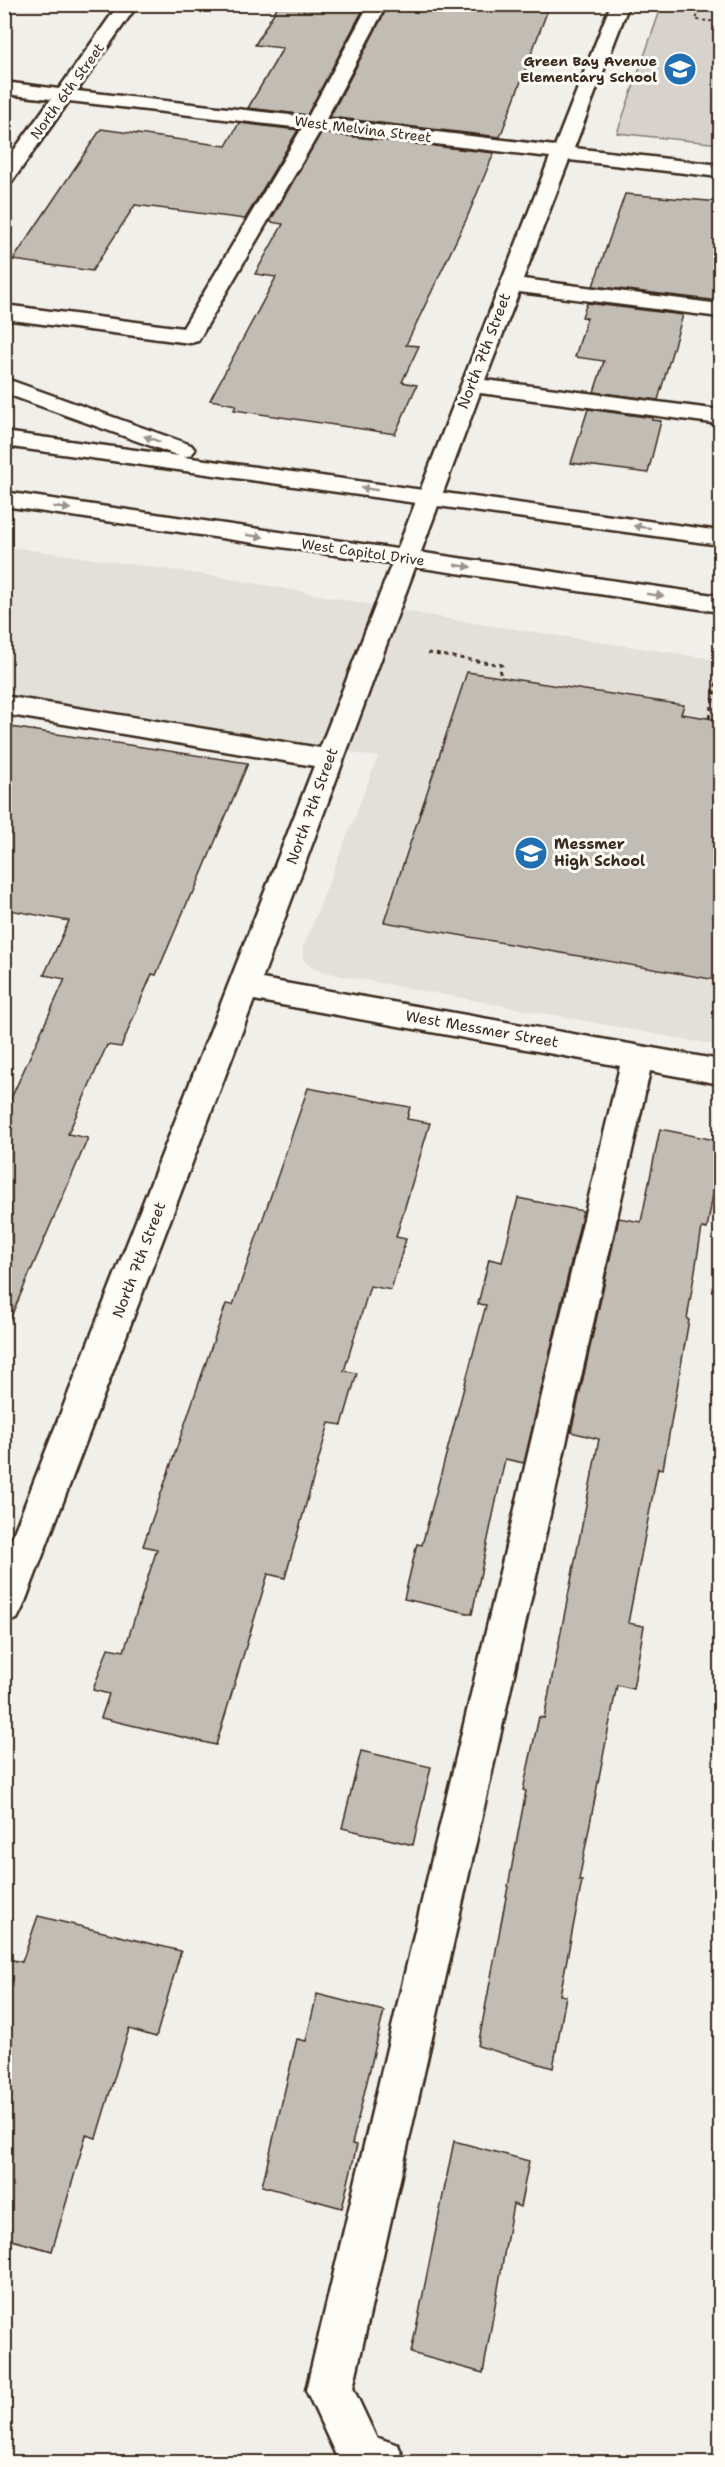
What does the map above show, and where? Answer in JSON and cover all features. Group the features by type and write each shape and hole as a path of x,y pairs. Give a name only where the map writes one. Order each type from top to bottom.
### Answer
{"street":[{"name":"North 6th Street","path":"4,178 129,4"},
{"path":"4,312 190,336 314,124 378,4"},
{"name":"North 7th Street","path":"4,1607 244,987 427,497 620,4"},
{"name":"West Melvina Street","path":"4,88 720,171"},
{"path":"510,284 720,311"},
{"path":"4,385 246,473"},
{"path":"471,385 720,417"},
{"path":"4,439 720,538"},
{"name":"West Capitol Drive","path":"4,499 720,604"},
{"path":"4,705 329,759"},
{"name":"West Messmer Street","path":"244,987 720,1072"},
{"path":"371,2460 329,2390 638,1057"}],"path":[{"path":"701,4 696,20 720,22"},
{"path":"428,653 502,665 499,677"},
{"path":"709,718 720,666"}],"shaded area":[{"name":"Green Bay Avenue Elementary School","path":"662,5 720,5 720,144 617,133"},
{"name":"Messmer High School","path":"4,546 221,577 461,621 720,660 720,1046 314,969 303,960 303,948 378,757 5,696"}],"building":[{"path":"279,4 366,4 307,115 248,108 283,48 255,45"},
{"path":"389,4 550,4 500,137 330,117"},
{"path":"239,123 298,130 245,219 135,205 92,271 13,260 101,129 226,146"},
{"path":"321,133 494,153 466,220 406,345 419,346 402,382 417,385 395,434 234,410 236,405 210,400 276,277 255,274 283,224 270,222"},
{"path":"625,194 720,202 720,301 593,286"},
{"path":"587,303 683,315 658,400 594,392 604,361 575,357 587,318 582,317"},
{"path":"588,409 661,421 648,473 571,463"},
{"path":"467,672 684,705 681,714 720,720 720,956 716,980 384,922"},
{"path":"4,726 248,763 156,975 152,974 121,1047 107,1045 68,1134 88,1138 4,1333 4,1114 65,979 44,975 69,921 4,909"},
{"path":"308,1088 410,1107 407,1119 430,1123 396,1237 406,1239 391,1290 370,1286 344,1371 357,1373 342,1425 329,1423 285,1578 268,1574 216,1745 101,1718 109,1694 93,1690 108,1648 124,1651 157,1549 143,1546 226,1304 233,1305"},
{"path":"660,1129 720,1141 720,1154 707,1229 702,1228 687,1319 689,1320 663,1469 658,1468 628,1623 644,1626 633,1689 617,1685 579,1880 582,1881 560,1995 566,1996 553,2068 478,2046 526,1791 523,1790 539,1717 544,1718 599,1439 571,1432 619,1218 641,1222"},
{"path":"518,1198 583,1211 524,1463 505,1459 472,1614 404,1599 417,1544 422,1545 486,1305 478,1304 489,1259 502,1262"},
{"path":"361,1751 431,1767 413,1845 342,1828"},
{"path":"38,1916 181,1951 156,2037 129,2029 96,2138 86,2135 52,2251 4,2238 4,1958 22,1962"},
{"path":"317,1994 384,2011 352,2144 357,2145 342,2208 262,2186 297,2039 306,2041"},
{"path":"454,2141 529,2161 520,2207 513,2204 483,2373 411,2353"}],"place":[{"name":"Green Bay Avenue Elementary School","path":"680,69"},
{"name":"Messmer High School","path":"531,853"}]}
